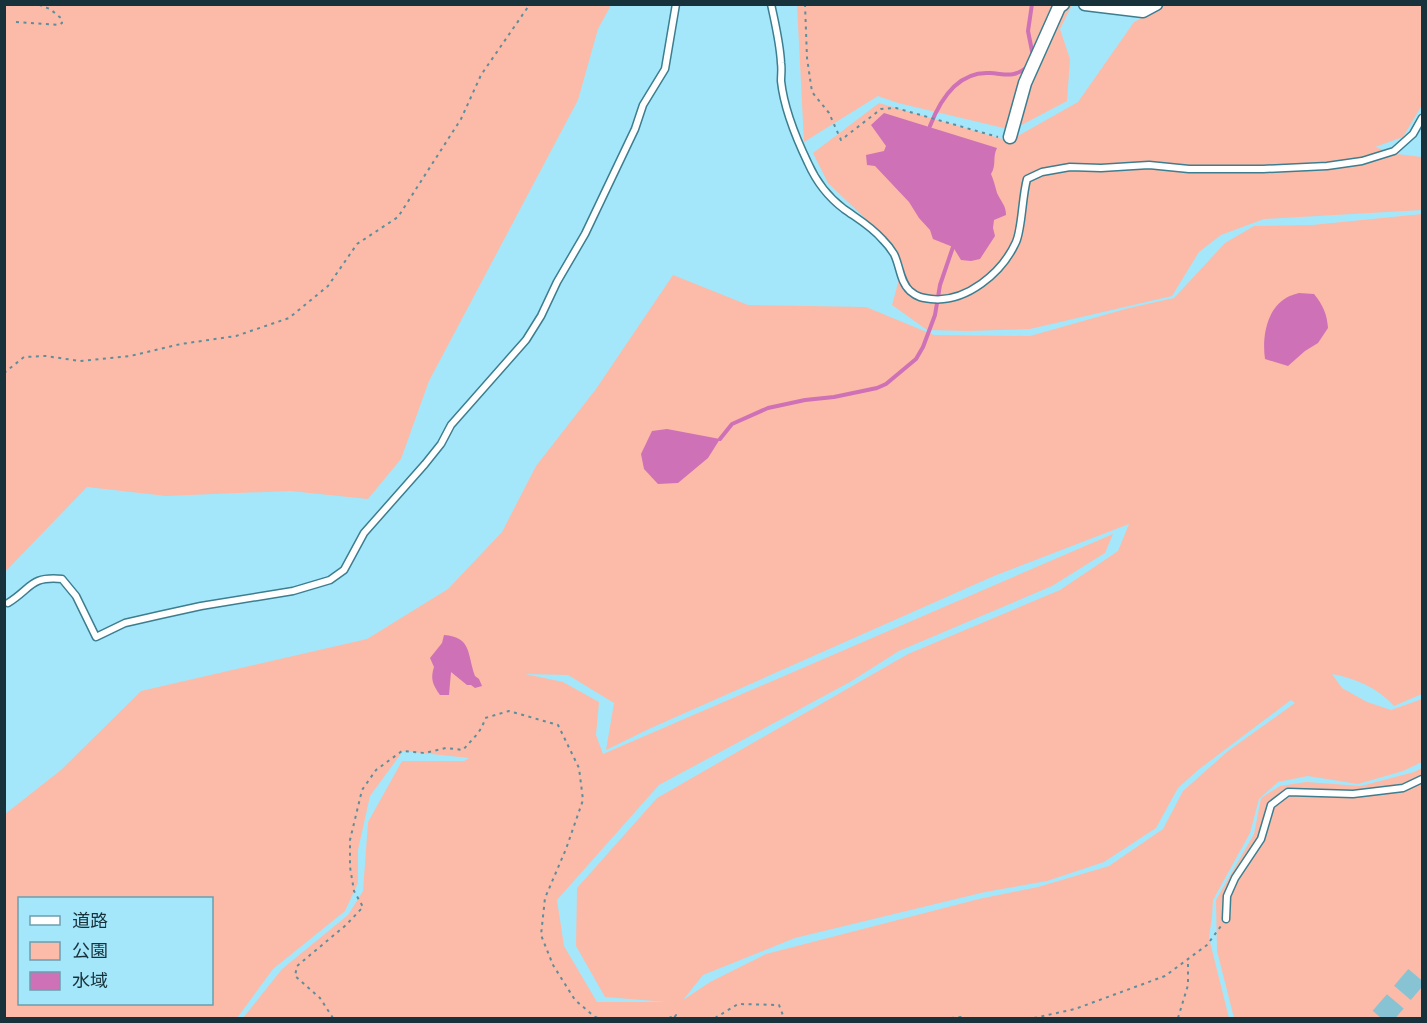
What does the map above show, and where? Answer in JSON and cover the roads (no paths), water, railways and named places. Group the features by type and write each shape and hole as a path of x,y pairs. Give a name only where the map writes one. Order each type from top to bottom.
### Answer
{"street":[{"path":"1010,137 1025,83 1059,7 1063,4"},
{"path":"1085,4 1143,11 1156,4"}],"lane":[{"path":"8,603 21,595 30,584 44,577 62,579 76,596 96,637 125,623 201,606 293,591 330,580 344,570 364,533 425,464 441,444 451,425 526,340 541,316 557,282 585,234 635,129 643,105 665,69 676,4"},
{"path":"771,4 786,102 793,126 817,181 829,196 844,209 867,223 884,240 894,254 908,290 918,297 944,300 966,293 1002,265 1017,240 1023,192 1027,179 1042,172 1070,167 1149,165 1189,169 1263,170 1327,166 1362,161 1394,151 1413,134 1422,118"},
{"path":"1226,919 1227,896 1235,878 1261,839 1271,804 1288,792 1353,794 1403,788 1422,779"}],"water":[{"path":"884,113 997,148 991,174 1006,215 994,220 995,236 980,259 961,260 953,247 933,239 930,230 909,202 875,166 867,165 866,155 884,151 886,146 871,125"},
{"path":"1299,293 1314,294 1324,310 1328,328 1318,343 1288,366 1265,359 1264,342 1270,317 1279,303"},
{"path":"667,429 720,439 708,458 678,483 658,484 644,469 641,454 652,431"},
{"path":"444,635 453,636 464,643 475,676 482,686 475,688 467,685 451,672 449,695 440,695 433,682 434,667 430,658 442,643"}],"waterway":[{"path":"1032,4 1028,31 1033,56"},
{"path":"930,126 945,97 960,82 979,74 1013,74 1026,68"},
{"path":"720,439 732,424 768,408 805,400 834,397 886,384 916,359 923,347 935,315 940,285 953,247"}],"tunnel":[{"path":"1381,1018 1422,970"}]}
